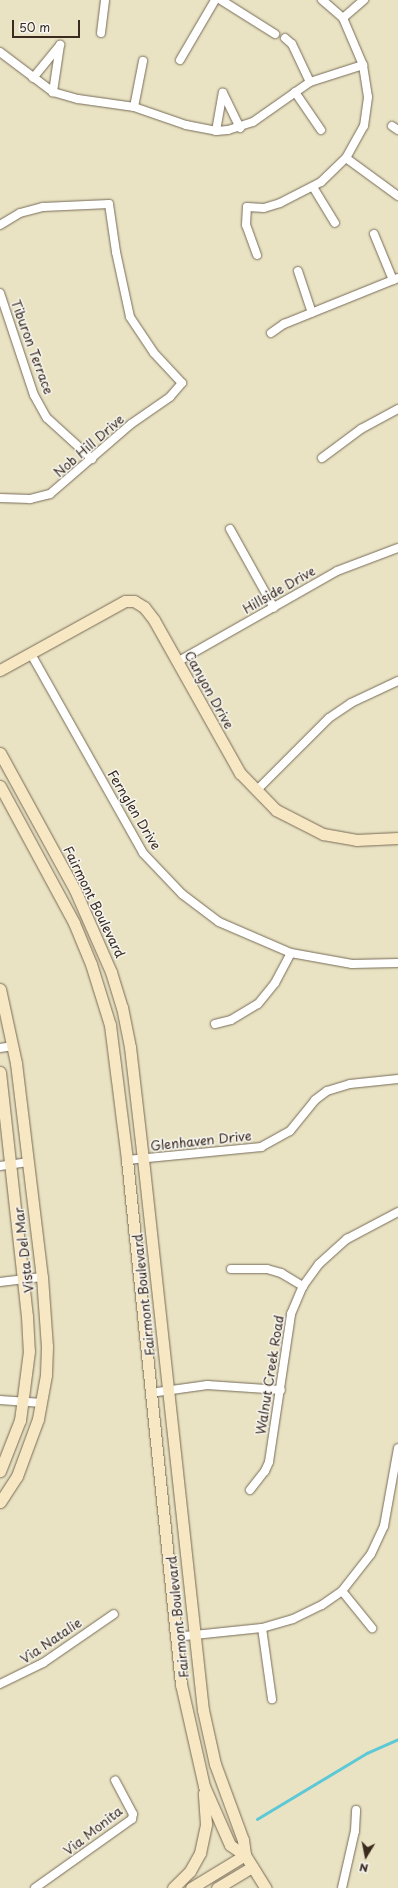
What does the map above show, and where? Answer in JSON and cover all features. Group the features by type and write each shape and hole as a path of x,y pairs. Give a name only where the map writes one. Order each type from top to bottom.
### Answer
{"main road":[{"name":"Canyon Drive","path":"0,670 125,601 134,601 144,607 154,620 240,773 276,810 323,834 356,840 398,838"},
{"name":"Fairmont Boulevard","path":"0,753 75,890 111,972 130,1047 194,1635 208,1736 223,1790 244,1840 245,1855"},
{"name":"Fairmont Boulevard","path":"0,786 74,923 92,964 110,1025 127,1160 175,1637 187,1721 204,1786 230,1845 245,1855 266,1888"},
{"name":"Vista Del Mar","path":"0,989 13,1046 42,1277 47,1346 42,1403 28,1452 17,1476 0,1502"},
{"name":"Vista Del Mar","path":"0,1072 6,1165 24,1280 29,1351 25,1401 13,1441 0,1471"},
{"path":"174,1888 190,1871 204,1843 206,1824 204,1786"},
{"path":"191,1888 245,1855"},
{"path":"217,1888 252,1867"}],"street":[{"path":"101,33 105,0"},
{"path":"180,60 214,0"},
{"path":"221,0 275,34"},
{"path":"257,255 246,225 247,207 269,206 313,187 346,158 364,126 368,97 363,65 343,18 322,0"},
{"path":"343,18 364,0"},
{"path":"285,38 292,44 310,82"},
{"path":"33,78 60,46 53,92"},
{"path":"0,53 53,92 78,99 134,107 186,125 216,131 240,128 260,118 310,82 363,65"},
{"path":"134,107 143,61"},
{"path":"295,92 320,130"},
{"path":"216,131 223,93 240,128"},
{"path":"346,158 398,196"},
{"path":"313,187 335,223"},
{"name":"Nob Hill Drive","path":"0,225 20,213 43,207 110,204 116,252 130,317 154,353 182,383 170,397 131,424 50,494 30,499 0,498"},
{"path":"271,333 284,324 312,314 395,279 374,234"},
{"path":"298,271 312,314"},
{"name":"Tiburon Terrace","path":"0,294 34,395 47,418 92,459"},
{"path":"322,458 361,429 398,409"},
{"path":"230,529 274,608"},
{"name":"Hillside Drive","path":"177,662 337,571 398,548"},
{"name":"Fernglen Drive","path":"31,654 143,853 182,894 219,922 291,953 352,964 398,963"},
{"path":"256,791 329,718 350,703 398,681"},
{"path":"215,1024 231,1020 258,1004 275,982 291,953"},
{"path":"0,1048 13,1046"},
{"name":"Glenhaven Drive","path":"127,1160 260,1147 290,1131 315,1100 327,1092 350,1084 398,1079"},
{"path":"6,1165 28,1162"},
{"name":"Walnut Creek Road","path":"250,1490 263,1476 269,1462 281,1390 291,1314 303,1286 319,1264 347,1239 398,1212"},
{"path":"231,1270 266,1269 281,1273 303,1286"},
{"path":"0,1282 42,1277"},
{"path":"150,1393 207,1385 281,1390"},
{"path":"0,1400 42,1403"},
{"path":"175,1637 262,1628 293,1619 322,1605 342,1591 371,1554 384,1526 398,1448"},
{"path":"342,1591 372,1628"},
{"name":"Via Natalie","path":"0,1684 43,1663 114,1614"},
{"path":"262,1628 272,1699"},
{"name":"Via Monita","path":"35,1888 132,1819 133,1814 115,1780"},
{"path":"342,1888 355,1832 356,1810"}],"waterway":[{"path":"257,1819 367,1753 398,1739"}]}
